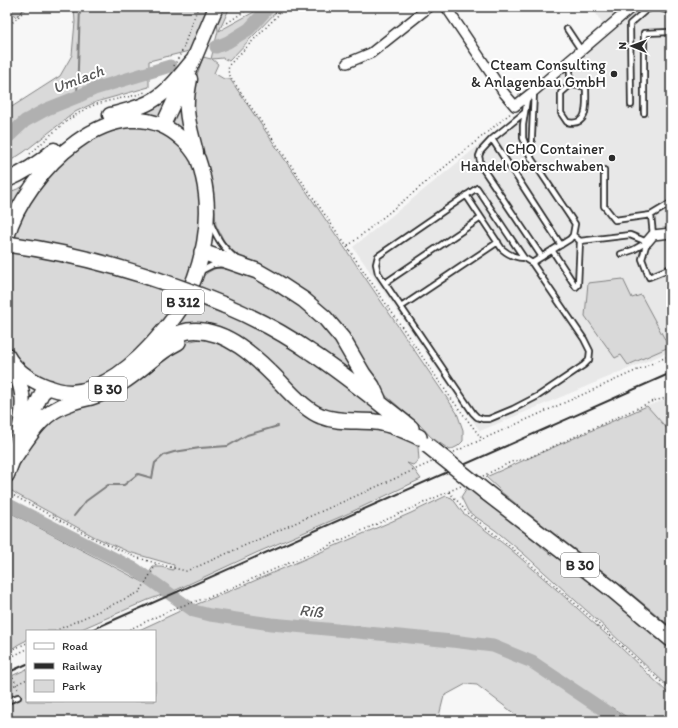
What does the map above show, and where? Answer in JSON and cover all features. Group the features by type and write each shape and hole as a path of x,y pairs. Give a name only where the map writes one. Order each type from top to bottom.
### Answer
{"highway":[{"name":"B 30","path":"7,244 63,254 127,270 178,287 224,305 271,328 312,353 380,404 412,429 423,441 487,493 614,591 671,639"},
{"name":"B 30","path":"202,252 257,271 304,300 325,318 342,338 363,374 372,386 380,404"},
{"name":"B 30","path":"152,345 173,335 187,331 204,331 215,334 226,338 245,350 271,373 289,392 320,416 337,420 377,422 394,427 423,441"},
{"name":"B 30","path":"13,459 32,432 45,417 52,412 69,403 92,396 119,384 134,375 163,350 185,339 201,335 215,334"}],"main road":[{"name":"B 312","path":"163,125 194,59 216,7"},
{"name":"B 312","path":"9,359 19,371 49,388 70,392 97,385 113,377 131,364 152,345 172,320 182,304 195,276 202,252 207,214 205,188 187,111 187,95 194,59"},
{"path":"7,180 32,167 84,127 99,119 136,108 155,99 172,85 194,59"},
{"name":"B 312","path":"7,237 25,197 46,168 75,142 94,131 120,121 131,119 163,125 183,140 198,158"},
{"path":"7,188 46,168"},
{"name":"B 312","path":"9,359 20,384 22,395 22,408 13,459"},
{"name":"B 312","path":"7,475 40,397 42,393 49,388"}],"street":[{"path":"347,63 371,53 429,7"},
{"path":"446,7 504,93 524,99 632,7"},
{"path":"664,7 671,9"},
{"path":"650,239 671,233"}],"lane":[{"path":"631,105 630,24 646,10 653,7"},
{"path":"567,29 581,50"},
{"path":"644,113 644,33 671,32"},
{"path":"566,64 570,69 570,85 561,93 561,113 567,122 578,123 585,114 586,89 583,86 570,85"},
{"path":"524,99 522,125 523,138 531,158 575,224 573,235 570,239 532,263"},
{"path":"524,99 531,158"},
{"path":"524,113 492,139 481,151 479,156 481,166 542,257"},
{"path":"492,139 561,245"},
{"path":"604,170 604,206 615,220 651,215 671,203"},
{"path":"477,188 524,258 532,263 584,339 590,351 589,360 584,365 538,396 513,409 489,419 477,418 378,273 376,264 378,256 477,188"},
{"path":"466,196 502,249 509,255 516,258 524,258"},
{"path":"207,214 216,236 224,247 246,267"},
{"path":"651,215 650,239 642,259 649,277 671,268"},
{"path":"385,283 481,218"},
{"path":"573,235 580,241 630,235 650,239"},
{"path":"621,254 634,250 650,239"},
{"path":"552,250 576,287 578,285 580,241"},
{"path":"401,307 498,242"},
{"path":"195,276 203,269 213,265 226,264 246,267"},
{"path":"7,701 18,697"}],"path":[{"path":"7,28 28,7"},
{"path":"172,69 182,51 198,7"},
{"path":"224,25 251,7"},
{"path":"286,7 246,49 236,57 230,65 228,71 450,397 482,439"},
{"path":"30,154 56,130 84,110 96,104 135,96 148,91"},
{"path":"348,246 519,106 524,99"},
{"path":"454,452 671,355"},
{"path":"483,475 511,462 528,458 653,401 671,397"},
{"path":"7,492 94,539 135,557 186,571 432,462"},
{"path":"128,630 175,608 215,595 312,554 462,486"},
{"path":"449,492 462,505 466,512 511,547 671,691"},
{"path":"57,630 140,592 157,563"},
{"path":"7,652 26,643"},
{"path":"7,659 26,650"},
{"path":"13,677 16,684"},
{"path":"7,689 26,679"}],"shaded area":[{"path":"592,7 671,7 671,351 480,431 353,247 517,113 573,52 603,25"},
{"path":"671,398 671,433 647,406"}],"green space":[{"path":"7,7 26,7 16,17"},
{"path":"74,7 209,7 200,30 189,51 149,61 149,87 96,102 75,112 24,152 7,163 7,110 60,76 72,55 75,22"},
{"path":"222,7 230,7 219,31 254,12 260,7 281,7 229,61 223,58 212,59 218,64 214,73 224,79 230,79 457,413 463,430 463,441 458,446 450,450 431,437 420,425 384,394 371,379 346,332 233,251 224,241 216,225 213,188 206,163 198,143 192,116 195,81 203,57 211,59 218,31 217,23"},
{"path":"184,84 191,143 166,125"},
{"path":"172,90 162,114 158,117 150,118 133,113"},
{"path":"142,124 171,135 193,160 202,190 199,250 180,303 131,360 87,385 61,387 31,376 7,346 7,248 11,234 47,173 92,136"},
{"path":"27,183 7,223 7,193 20,188"},
{"path":"217,268 232,270 259,279 279,289 329,327 361,381 244,306 195,285 207,273"},
{"path":"623,279 632,298 641,295 669,347 628,365 621,355 615,358 585,316 588,283"},
{"path":"190,301 223,314 225,311 286,342 387,415 363,417 318,410 267,362 229,330 201,323 188,327 173,328"},
{"path":"200,339 213,339 233,346 293,403 375,426 410,441 418,447 419,460 413,465 407,463 413,468 421,479 347,514 256,553 176,590 148,600 79,630 26,630 26,640 7,652 7,511 143,582 153,567 173,570 174,565 129,552 95,537 9,489 15,472 24,455 50,417 175,347"},
{"path":"7,378 15,396 15,411 7,443"},
{"path":"647,406 671,433 671,594 669,596 671,599 671,627 629,592 500,491 486,477"},
{"path":"468,486 518,524 544,549 558,556 649,627 671,647 671,688 524,554 495,530 468,511 461,497"},
{"path":"446,496 452,498 463,513 509,548 557,590 618,645 671,696 671,721 633,721 611,707 607,721 522,721 477,685 466,684 444,696 438,720 348,718 287,721 7,721 7,678 26,669 26,702 156,702 156,630 139,630 180,611 247,584 411,513"}],"waterway":[{"path":"77,97 80,7"},
{"name":"Umlach","path":"216,47 228,42 249,29 269,7"},
{"name":"Umlach","path":"7,138 25,121 47,109 94,89 170,66"},
{"path":"74,516 86,501 108,485 124,485 138,474 152,478 155,463 164,455 200,448 228,446 247,435 278,426"},
{"name":"Riß","path":"7,504 135,569 194,611 210,615 271,624 493,646 532,662 620,721"}],"railway":[{"path":"91,630 671,373"},
{"path":"7,673 26,664"}],"place":[{"name":"Cteam Consulting & Anlagenbau GmbH","path":"614,74"},
{"name":"CHO Container Handel Oberschwaben","path":"612,158"}]}
